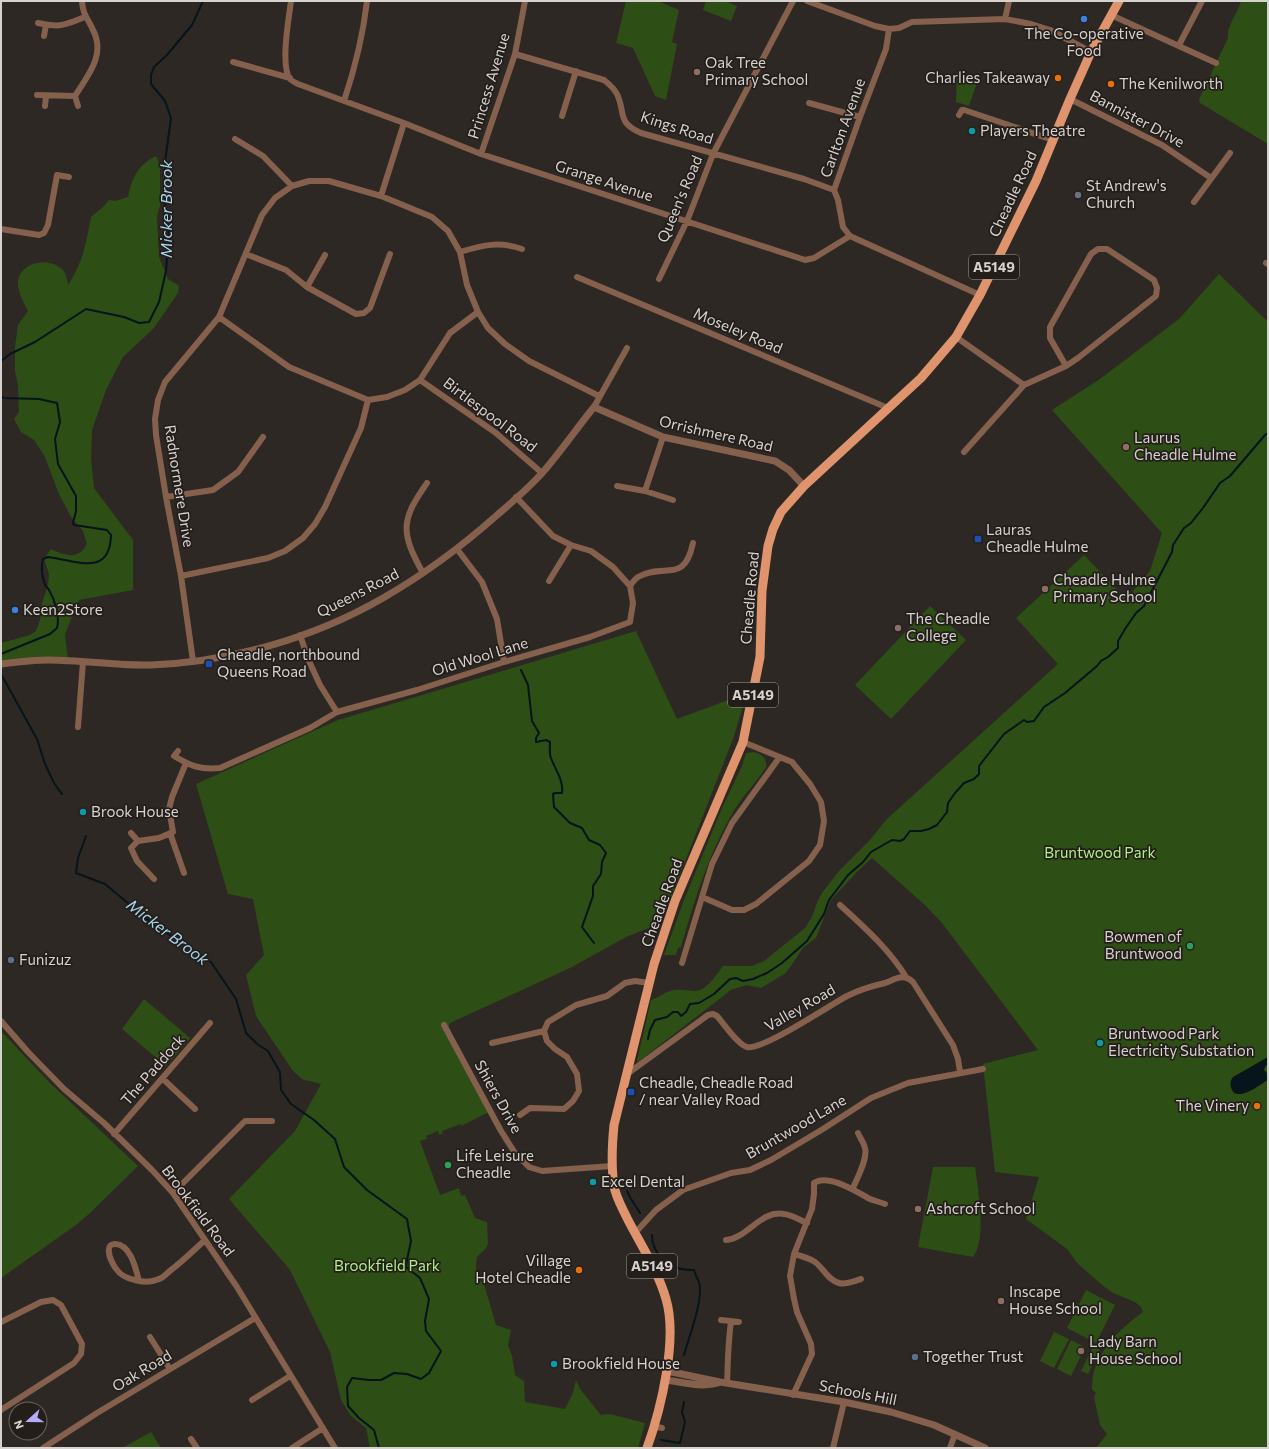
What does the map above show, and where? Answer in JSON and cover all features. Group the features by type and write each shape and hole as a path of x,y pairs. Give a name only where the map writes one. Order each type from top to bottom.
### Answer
{"main road":[{"name":"Cheadle Road","path":"612,1166 614,1125 650,983 675,901 743,742 760,657 762,592 768,546 773,528 781,512 804,486 921,378 956,337 980,295 1036,181 1052,140 1091,52 1119,1"},
{"name":"A5149","path":"612,1166 614,1187 619,1202 654,1270 666,1299 670,1321 670,1346 658,1427 647,1448"}],"street":[{"path":"78,106 75,96 92,70 98,41 85,17 82,1"},
{"path":"290,78 286,68 285,52 291,1"},
{"path":"344,101 356,65 361,42 366,1"},
{"name":"Princess Avenue","path":"481,154 515,54 525,1"},
{"name":"Queen's Road","path":"658,279 686,222 713,154 793,1"},
{"path":"807,1 876,26 889,29 899,28 912,22 1005,19 1024,22 1050,30 1091,52"},
{"path":"1005,19 1009,1"},
{"path":"1179,45 1202,1"},
{"path":"1111,15 1216,63"},
{"path":"38,23 64,26 85,17"},
{"path":"44,36 46,25"},
{"name":"Carlton Avenue","path":"850,236 843,227 838,200 834,190 886,49 889,29"},
{"name":"Kings Road","path":"515,54 604,80 617,94 625,122 631,129 713,154 804,179 834,190"},
{"name":"Grange Avenue","path":"233,62 290,78 298,84 404,123 481,154 805,260 820,255 850,236"},
{"path":"562,116 576,71"},
{"path":"38,95 75,96"},
{"path":"45,106 46,96"},
{"name":"Bannister Drive","path":"1070,99 1162,145 1211,178"},
{"path":"809,103 860,117"},
{"path":"959,115 962,110 964,110 1052,140"},
{"path":"381,196 404,123"},
{"path":"235,139 263,156 292,186"},
{"path":"1194,202 1230,153"},
{"path":"1,229 39,235 44,234 48,225 56,175 70,178"},
{"name":"Radnormere Drive","path":"193,661 181,576 156,435 155,419 158,400 165,382 219,317 262,215 275,198 292,186 309,182 329,181 381,196 432,217 448,230 460,252 467,285 478,312 488,328 505,344 528,361 599,396"},
{"path":"850,236 980,295"},
{"path":"460,252 491,244 509,244 522,249"},
{"path":"964,452 1024,386 1066,366 1078,358 1156,296 1157,288 1154,280 1107,249 1098,249 1091,254 1050,327 1050,338 1066,366"},
{"path":"246,254 286,270 307,287 356,314 364,313 370,308 390,254"},
{"path":"307,287 325,256"},
{"name":"Moseley Road","path":"577,277 888,408"},
{"path":"219,317 289,367 368,400 387,397 405,390 420,380 450,334 478,312"},
{"path":"956,337 1024,386"},
{"name":"Queens Road","path":"1,664 51,660 151,665 193,661 248,651 300,635 330,624 382,599 457,549 516,498 542,473 594,407 627,348"},
{"name":"Birtlespool Road","path":"420,380 496,433 542,473"},
{"path":"181,576 268,558 285,551 303,538 315,524 325,507 362,428 368,400"},
{"name":"Orrishmere Road","path":"594,407 663,437 775,461 789,470 804,486"},
{"path":"166,497 213,490 238,472 263,437"},
{"path":"645,491 663,437"},
{"path":"422,573 412,554 407,532 408,516 415,501 427,483"},
{"path":"617,486 645,491 673,500"},
{"path":"516,498 553,536 571,545 591,551 613,567 630,586 638,577 651,573 677,570 685,565 690,557 693,543"},
{"path":"549,581 571,545"},
{"path":"457,549 482,582 497,619 504,662"},
{"name":"Old Wool Lane","path":"186,763 207,769 220,768 310,728 337,712 417,690 504,662 590,637 630,622 633,603 630,586"},
{"path":"300,635 309,661 320,685 337,712"},
{"path":"78,727 83,662"},
{"path":"702,897 732,910 744,910 756,904 809,861 820,845 824,821 821,802 810,784 792,762 779,758 743,742"},
{"path":"154,879 137,861 131,848 138,841 159,838 173,832 169,809 172,796 186,763 174,756 178,751"},
{"path":"682,963 712,864 732,823 779,758"},
{"path":"131,833 138,841"},
{"path":"170,833 184,873"},
{"path":"840,905 889,954 899,965 906,977 913,982 950,1039 956,1052 960,1072"},
{"name":"Valley Road","path":"627,1074 708,1015 713,1014 717,1016 743,1045 750,1047 756,1046 775,1038 864,988 906,977"},
{"path":"520,1115 530,1108 564,1109 573,1102 579,1091 577,1074 567,1057 555,1049 547,1041 544,1031 548,1022 576,1005 607,996 626,983 635,981 650,983"},
{"name":"Brookfield Road","path":"1,1021 28,1052 64,1089 152,1170 173,1193 255,1318 335,1448"},
{"name":"The Paddock","path":"114,1134 210,1023"},
{"name":"Shiers Drive","path":"444,1026 501,1131 515,1153 529,1167 542,1171 612,1166"},
{"path":"492,1043 544,1031"},
{"name":"Bruntwood Lane","path":"635,1233 656,1210 683,1190 731,1173 750,1170 771,1160 823,1129 864,1102 886,1091 908,1083 960,1072 983,1069"},
{"path":"163,1079 196,1109"},
{"path":"173,1193 245,1120 272,1122"},
{"path":"852,1188 861,1168 866,1148 858,1133"},
{"path":"793,1394 812,1354 811,1344 797,1312 790,1276 794,1254 812,1208 814,1183 818,1180 826,1180 852,1188 871,1199 885,1204"},
{"path":"726,1240 736,1238 758,1221 777,1213 789,1215 807,1223"},
{"path":"139,1281 134,1264 129,1254 118,1244 112,1244 108,1252 116,1270 126,1278 139,1281 146,1282 160,1279 205,1240"},
{"path":"794,1254 806,1257 815,1262 832,1280 839,1283 846,1283 861,1279"},
{"path":"1,1322 41,1302 53,1300 61,1305 82,1344 81,1354 74,1364 1,1410"},
{"name":"Oak Road","path":"43,1448 96,1413 255,1318"},
{"path":"721,1320 739,1322"},
{"path":"723,1382 729,1356 728,1342 730,1322"},
{"path":"150,1337 170,1369"},
{"name":"Schools Hill","path":"666,1371 844,1402 891,1412 917,1419 986,1448"},
{"path":"252,1400 290,1376"},
{"name":"Schools Hill","path":"665,1380 710,1385 723,1382"},
{"path":"833,1448 844,1402"},
{"path":"292,1448 323,1428"},
{"path":"950,1448 955,1434"},
{"path":"191,1438 197,1448"}],"green space":[{"path":"626,1 658,1 679,10 672,42 677,44 666,100 655,96 633,48 616,43"},
{"path":"706,1 725,1 737,6 731,21 703,10"},
{"path":"1241,1 1268,1 1268,144 1200,103 1199,99 1228,38 1230,24"},
{"path":"957,72 979,77 969,106 956,102"},
{"path":"156,156 160,165 160,206 157,216 159,257 168,279 179,286 178,293 154,328 123,357 106,390 92,430 91,459 94,488 133,540 133,590 79,600 65,634 68,661 1,664 1,643 30,635 36,631 40,620 42,603 48,585 49,574 44,559 51,549 66,555 75,555 79,553 87,544 83,531 71,517 59,494 44,455 34,440 21,432 14,419 19,412 18,385 15,371 15,347 18,325 28,311 19,292 19,277 22,271 27,267 34,264 49,263 62,269 68,285 81,260 91,217 109,200 115,201 128,197 137,172 145,163"},
{"name":"Bruntwood Park","path":"1219,274 1268,322 1268,1448 1096,1448 1107,1434 1100,1425 1094,1397 1096,1393 1092,1389 1096,1366 1108,1345 1124,1327 1143,1312 1141,1307 1135,1302 1113,1293 1101,1284 1078,1264 1067,1249 1026,1219 1039,1177 995,1172 983,1064 1038,1050 942,923 926,906 872,858 831,900 816,938 803,948 786,973 761,988 746,985 731,990 638,1062 637,1061 651,1000 671,991 700,990 711,982 723,966 752,966 764,961 805,928 812,917 822,893 839,871 869,841 887,819 1058,664 1016,618 1084,555 1126,599 1150,571 1162,533 1052,410 1100,379 1179,319"},
{"path":"930,606 966,640 891,719 855,685"},
{"name":"Brookfield Park","path":"636,631 677,719 747,693 733,739 661,923 626,937 572,967 450,1023 447,1031 491,1111 461,1126 461,1124 442,1131 443,1133 439,1135 438,1131 426,1136 427,1139 420,1141 440,1195 459,1188 461,1196 465,1195 475,1218 487,1222 488,1244 477,1257 477,1282 483,1281 496,1325 511,1330 508,1345 512,1356 515,1375 524,1381 525,1402 565,1409 573,1393 576,1380 580,1389 601,1415 610,1414 645,1423 639,1445 638,1448 370,1448 366,1428 351,1416 341,1400 330,1352 290,1270 229,1199 295,1131 321,1084 302,1079 293,1071 256,1016 246,975 264,955 253,899 228,894 196,784 338,720"},
{"path":"753,752 763,756 766,761 766,767 739,804 726,825 710,859 697,894 681,947 678,948 676,955 664,955 684,900 722,808 742,766 746,753"},
{"path":"144,999 190,1038 166,1066 122,1029"},
{"path":"1,1031 49,1082 138,1166 76,1225 1,1278"},
{"path":"933,1167 975,1167 981,1226 980,1238 973,1257 918,1247"},
{"path":"1086,1290 1115,1305 1096,1343 1067,1328"},
{"path":"1054,1332 1069,1339 1054,1368 1040,1361"},
{"path":"1071,1340 1085,1347 1071,1376 1057,1369"},
{"path":"1093,1346 1100,1350 1088,1374 1081,1371"},
{"path":"151,1432 161,1448 122,1448"}],"shaded area":[{"path":"1268,1057 1268,1064 1264,1070 1268,1074 1268,1080 1256,1088 1242,1094 1234,1093 1230,1085 1233,1077"}],"waterway":[{"name":"Micker Brook","path":"1,361 10,354 35,342 86,309 124,317 139,323 149,322 159,302 166,271 169,234 165,213 165,162 171,118 165,101 151,84 151,75 154,67 167,55 192,25 203,1"},
{"name":"Micker Brook","path":"1,395 3,398 39,399 57,403 60,422 55,439 58,464 76,496 76,511 73,523 74,525 107,530 111,535 109,548 105,557 98,562 80,563 48,557 43,559 43,579 53,598 56,608 58,618 57,628 50,634 1,654"},
{"path":"648,1039 650,1030 655,1020 667,1017 673,1012 678,1012 681,1016 686,1012 690,1004 699,1003 714,994 730,979 736,978 743,981 753,979 767,973 782,963 807,941 824,914 829,900 848,875 863,862 871,852 892,840 900,841 904,839 910,831 921,831 937,825 947,812 948,803 955,793 964,783 974,779 979,774 979,766 1004,734 1024,720 1027,722 1034,721 1044,707 1065,693 1118,648 1118,641 1136,613 1144,606 1172,552 1173,545 1184,528 1191,523 1220,483 1230,476 1268,433"},
{"path":"521,670 528,685 532,721 539,733 536,738 536,742 546,740 550,742 550,756 562,784 562,793 553,794 554,807 570,823 582,828 589,840 600,845 606,853 602,862 601,874 593,886 593,896 582,927 594,943"},
{"name":"Micker Brook","path":"1,674 37,739 45,764 54,783 62,794"},
{"name":"Micker Brook","path":"86,836 78,858 76,873 105,884 153,924 211,962 236,999 246,1033 257,1044 268,1051 280,1072 281,1090 291,1104 314,1120 335,1139 344,1167 367,1190 407,1219 411,1241 406,1267 420,1278 429,1299 425,1321 426,1331 441,1351 429,1373 421,1379 407,1374 394,1373 381,1380 352,1378 347,1387 348,1406 359,1418 374,1430 379,1448"},
{"path":"627,1191 640,1213"},
{"path":"652,1235 654,1246 659,1256 663,1260 680,1269 694,1270 699,1282 700,1290 698,1308 684,1355"},
{"path":"661,1440 680,1443 685,1422 682,1412 684,1402"}],"place":[{"name":"The Co-operative Food","path":"1084,19"},
{"name":"Oak Tree Primary School","path":"697,72"},
{"name":"Charlies Takeaway","path":"1058,78"},
{"name":"The Kenilworth","path":"1111,84"},
{"name":"Players Theatre","path":"972,131"},
{"name":"St Andrew's Church","path":"1078,195"},
{"name":"Laurus Cheadle Hulme","path":"1126,447"},
{"name":"Lauras Cheadle Hulme","path":"978,539"},
{"name":"Cheadle Hulme Primary School","path":"1045,589"},
{"name":"Keen2Store","path":"15,610"},
{"name":"The Cheadle College","path":"898,628"},
{"name":"Cheadle, northbound Queens Road","path":"209,664"},
{"name":"Brook House","path":"83,812"},
{"name":"Bowmen of Bruntwood","path":"1190,946"},
{"name":"Funizuz","path":"11,960"},
{"name":"Bruntwood Park Electricity Substation","path":"1100,1043"},
{"name":"Cheadle, Cheadle Road / near Valley Road","path":"631,1092"},
{"name":"The Vinery","path":"1257,1106"},
{"name":"Life Leisure Cheadle","path":"448,1165"},
{"name":"Excel Dental","path":"593,1182"},
{"name":"Ashcroft School","path":"918,1209"},
{"name":"Village Hotel Cheadle","path":"579,1270"},
{"name":"Inscape House School","path":"1001,1301"},
{"name":"Lady Barn House School","path":"1081,1351"},
{"name":"Together Trust","path":"915,1357"},
{"name":"Brookfield House","path":"554,1364"}]}
